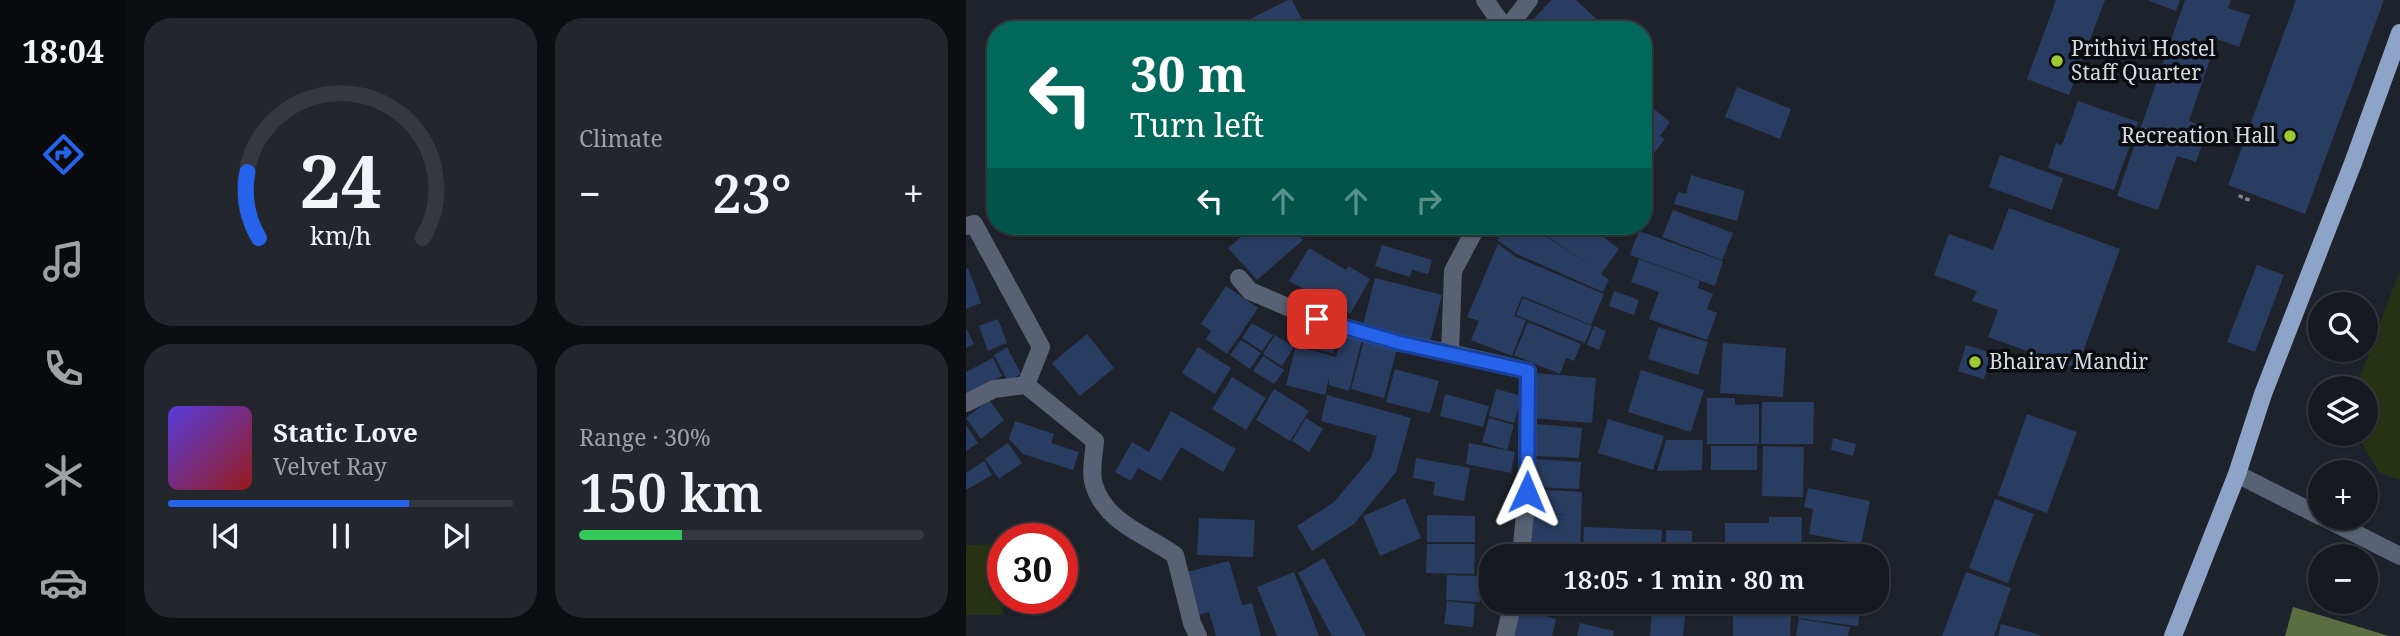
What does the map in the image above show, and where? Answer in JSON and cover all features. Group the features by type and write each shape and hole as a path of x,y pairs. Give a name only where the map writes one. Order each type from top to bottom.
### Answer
{"main road":[{"path":"2173,636 2237,474 2263,394 2353,163 2400,33"}],"street":[{"path":"1485,0 1500,21"},
{"path":"1513,21 1529,0"},
{"path":"966,226 974,224 1041,347 1026,385"},
{"path":"1450,354 1453,271 1472,235"},
{"path":"1238,278 1250,291 1317,319 1400,343 1528,371 1527,492 1522,544"},
{"path":"966,403 994,389 1026,385 1095,441 1093,483 1107,510 1131,530 1175,555 1192,623 1198,636"},
{"path":"2237,474 2308,510"},
{"path":"2349,530 2400,556"},
{"path":"1504,636 1510,614"}],"path":[{"path":"2240,198 2242,191"},
{"path":"2247,201 2249,193"}],"shaded area":[{"path":"2400,270 2400,480 2380,473 2378,460 2372,460 2363,446 2378,446 2378,376 2360,376 2366,362 2378,362 2378,329"},
{"path":"987,544 987,614 1003,615 966,615 966,545"},
{"path":"2293,607 2308,612 2308,614 2316,614 2389,636 2285,636"}],"building":[{"path":"1292,0 1302,21 1251,21 1250,19"},
{"path":"1551,0 1576,0 1599,21 1532,21"},
{"name":"Prithivi Hostel Staff Quarter","path":"2056,0 2105,0 2069,95 2027,79"},
{"path":"2147,0 2180,0 2176,11"},
{"path":"2185,0 2231,0 2228,8 2250,15 2239,47 2217,39 2189,121 2208,128 2196,162 2177,156 2158,210 2117,196"},
{"name":"Recreation Hall","path":"2296,0 2384,0 2305,214 2228,185"},
{"path":"1737,87 1791,109 1780,139 1725,117"},
{"path":"2078,101 2138,122 2114,190 2048,168 2056,143 2062,145"},
{"path":"1652,107 1670,122 1660,136 1665,139 1654,153"},
{"path":"2000,155 2063,178 2052,210 1989,187"},
{"path":"1691,175 1745,191 1737,221 1674,204 1678,192 1686,194"},
{"path":"2009,208 2120,249 2077,369 1988,337 1998,310 1972,301 1977,291 1934,275 1949,234 1993,250"},
{"path":"1673,210 1733,233 1722,260 1662,237"},
{"path":"1243,235 1299,235 1303,240 1257,280 1228,248"},
{"path":"1501,235 1544,235 1589,265 1546,235 1601,235 1619,249 1601,274 1609,280 1603,292 1517,254 1497,240"},
{"path":"1638,235 1650,235 1723,261 1715,286 1630,255"},
{"path":"1498,244 1516,257 1604,294 1591,325 1522,296 1514,316 1526,320 1512,356 1471,340 1479,321 1467,317"},
{"path":"1382,245 1432,260 1428,274 1412,270 1410,277 1375,266"},
{"path":"1309,248 1346,270 1348,266 1370,279 1350,314 1336,305 1331,315 1306,300 1311,293 1289,281"},
{"path":"1639,259 1700,281 1698,288 1713,294 1707,309 1717,313 1707,340 1649,319 1659,292 1631,282"},
{"path":"2257,265 2284,275 2255,352 2227,342"},
{"path":"968,268 981,303 966,309 966,269"},
{"path":"1375,278 1442,295 1429,346 1362,329"},
{"path":"1226,286 1258,308 1227,354 1206,339 1211,331 1201,324"},
{"path":"1614,291 1639,300 1634,315 1609,306"},
{"path":"1523,298 1592,326 1585,343 1516,315"},
{"path":"998,319 1007,343 988,351 979,326"},
{"path":"1528,322 1581,344 1574,361 1566,358 1560,374 1514,355"},
{"path":"1252,323 1273,335 1262,351 1242,338"},
{"path":"1594,326 1606,331 1599,350 1587,345"},
{"path":"1658,327 1708,342 1698,375 1648,359"},
{"path":"966,328 974,344 966,348"},
{"path":"1310,328 1338,336 1333,353 1305,346"},
{"path":"1087,334 1114,368 1080,396 1052,363"},
{"path":"1342,334 1362,340 1349,391 1329,385 1329,378 1325,395 1286,385 1296,346 1336,357"},
{"path":"1275,335 1294,347 1282,366 1263,354"},
{"path":"1241,340 1261,353 1250,369 1230,355"},
{"path":"1364,340 1397,349 1384,398 1351,389"},
{"path":"1723,343 1786,348 1783,397 1720,393"},
{"name":"Bhairav Mandir","path":"1966,345 1992,353 1984,379 1958,371"},
{"path":"1007,347 1021,374 1008,381 994,355"},
{"path":"1198,347 1231,368 1215,394 1182,373"},
{"path":"1263,356 1284,370 1274,384 1253,371"},
{"path":"993,358 1002,376 966,394 966,372"},
{"path":"1395,369 1439,381 1430,413 1386,402"},
{"path":"1641,370 1704,390 1691,432 1628,412"},
{"path":"1535,373 1596,378 1592,423 1531,418"},
{"path":"1232,377 1266,398 1246,430 1212,409"},
{"path":"1274,389 1309,411 1290,441 1256,420"},
{"path":"1496,389 1522,396 1514,423 1489,416"},
{"path":"1445,394 1489,406 1483,427 1440,416"},
{"path":"1327,395 1411,418 1396,472 1354,524 1312,551 1297,526 1334,502 1371,458 1377,436 1321,421"},
{"path":"1707,398 1735,398 1735,405 1759,404 1759,444 1707,444"},
{"path":"989,400 1004,420 981,439 966,418"},
{"path":"1762,402 1814,402 1813,444 1761,444"},
{"path":"1171,411 1236,449 1223,472 1181,447 1161,481 1138,468 1131,481 1115,472 1132,442 1149,452"},
{"path":"2027,414 2077,432 2047,513 1998,495"},
{"path":"1306,418 1323,429 1309,452 1292,441"},
{"path":"1489,418 1514,425 1507,450 1482,442"},
{"path":"1608,419 1664,436 1653,470 1598,453"},
{"path":"1015,421 1054,434 1051,443 1079,452 1073,470 1023,454 1009,439"},
{"path":"1537,424 1582,428 1579,458 1535,456"},
{"path":"966,425 978,443 966,451"},
{"path":"1833,438 1856,444 1853,456 1831,450"},
{"path":"1666,440 1703,440 1702,470 1657,471"},
{"path":"1008,443 1022,463 999,479 985,459"},
{"path":"1469,443 1515,452 1511,473 1466,464"},
{"path":"1711,446 1757,446 1757,470 1711,470"},
{"path":"1763,446 1804,447 1803,497 1762,496"},
{"path":"1416,458 1470,468 1464,501 1433,495 1435,482 1413,478"},
{"path":"1534,459 1581,462 1579,489 1532,487"},
{"path":"984,461 992,475 966,490 966,473"},
{"path":"1808,488 1870,501 1861,544 1809,534 1813,509 1804,507"},
{"path":"1533,489 1582,492 1580,544 1529,544 1531,515 1567,515 1531,513"},
{"path":"1405,498 1421,538 1380,556 1363,516"},
{"path":"1995,499 2034,514 2008,583 1969,568"},
{"path":"1427,515 1475,516 1475,542 1427,542"},
{"path":"1769,517 1802,517 1801,544 1725,544 1725,523 1769,523"},
{"path":"1199,518 1255,520 1253,557 1197,555"},
{"path":"1584,527 1662,530 1661,544 1583,544"},
{"path":"1666,530 1692,531 1692,544 1666,544"},
{"path":"1427,544 1475,544 1474,574 1426,573"},
{"path":"1324,558 1366,636 1332,636 1298,573"},
{"path":"1229,561 1242,605 1252,603 1261,636 1216,636 1209,612 1198,615 1187,572"},
{"path":"1294,572 1319,636 1277,636 1257,587"},
{"path":"1966,572 2011,588 1994,636 1942,636"},
{"path":"1447,575 1479,576 1479,602 1446,600"},
{"path":"1447,601 1475,604 1473,627 1444,624"},
{"path":"1513,614 1545,614 1556,619 1552,636 1508,636"},
{"path":"1652,614 1685,614 1683,636 1650,636"},
{"path":"1733,614 1791,615 1790,636 1733,636"},
{"path":"1798,614 1860,614 1858,626 1798,618"},
{"path":"1799,619 1850,627 1848,636 1796,636"},
{"path":"1580,623 1614,631 1613,636 1577,636"},
{"path":"2001,624 2040,635 2040,636 1998,636"}],"place":[{"name":"Prithivi Hostel Staff Quarter","path":"2057,61"},
{"name":"Recreation Hall","path":"2290,136"},
{"name":"Bhairav Mandir","path":"1975,362"}],"route":[{"path":"1317,319 1400,343 1528,371 1527,492"}]}
